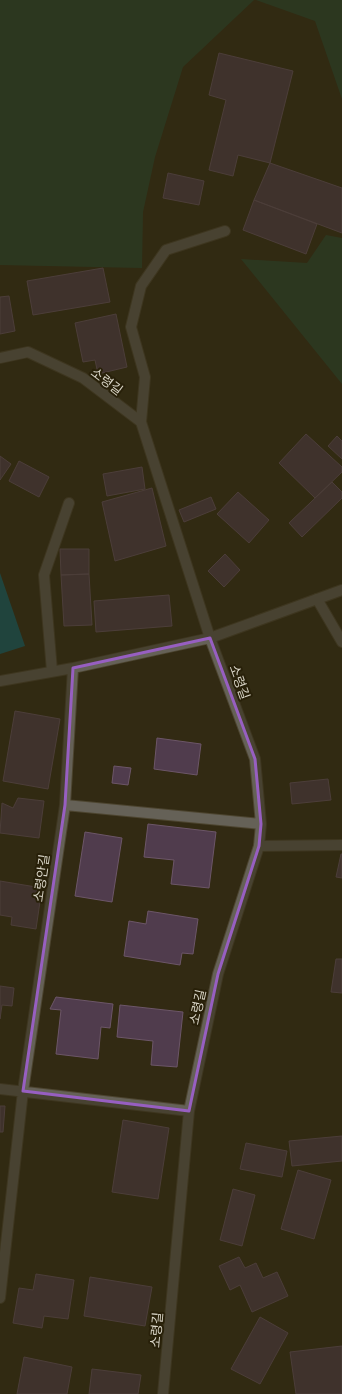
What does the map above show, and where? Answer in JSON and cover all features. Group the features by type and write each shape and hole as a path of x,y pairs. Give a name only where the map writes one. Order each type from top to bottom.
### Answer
{"street":[{"path":"141,422 145,377 131,327 141,286 166,250 225,231"},
{"name":"소령길","path":"0,358 28,352 82,378 141,422 210,638 255,759 261,824 259,846 218,974 189,1111 163,1394"},
{"path":"52,671 44,575 69,503"},
{"path":"0,681 73,668 210,638 342,590"},
{"path":"317,599 342,642"},
{"name":"소령안길","path":"0,1298 23,1091 65,805 73,668"},
{"path":"65,805 261,824"},
{"path":"259,846 342,845"},
{"path":"0,1088 189,1111"}],"highlighted area":[{"path":"210,638 255,759 261,824 259,846 218,974 189,1111 23,1091 65,805 73,668"}],"green space":[{"path":"0,0 254,0 183,67 155,157 143,212 142,268 0,265"},
{"path":"256,0 342,0 342,99 315,21"},
{"path":"326,235 342,238 342,384 241,259 307,263"}],"water":[{"path":"0,573 25,646 0,654"}],"building":[{"path":"219,53 293,71 270,163 238,155 233,176 209,170 226,100 209,95"},
{"path":"270,163 342,188 342,233 254,200"},
{"path":"168,173 204,181 199,205 163,198"},
{"path":"254,200 317,224 306,254 243,230"},
{"path":"103,268 110,302 33,315 27,281"},
{"path":"9,296 15,331 0,334 0,297"},
{"path":"116,314 127,367 98,374 95,360 83,362 75,323"},
{"path":"306,434 342,467 342,472 315,498 279,463"},
{"path":"337,436 342,441 342,459 328,446"},
{"path":"0,456 11,464 0,480"},
{"path":"19,461 49,477 39,497 9,481"},
{"path":"142,467 145,489 107,496 103,474"},
{"path":"332,482 342,492 342,498 302,537 289,523"},
{"path":"152,488 166,546 115,561 102,502"},
{"path":"238,492 269,520 249,543 217,514"},
{"path":"211,497 216,509 184,522 179,510"},
{"path":"60,549 89,549 89,574 61,575"},
{"path":"225,554 240,570 224,587 208,571"},
{"path":"89,574 92,625 64,626 61,575"},
{"path":"169,595 172,626 96,632 94,601"},
{"path":"15,711 60,719 48,789 3,781"},
{"path":"157,738 201,744 197,775 154,769"},
{"path":"114,766 131,768 128,785 112,783"},
{"path":"328,779 331,800 292,804 290,783"},
{"path":"18,798 44,801 39,838 0,833 2,803 13,808"},
{"path":"148,824 216,832 209,888 171,884 174,860 144,857"},
{"path":"85,832 122,838 112,902 75,896"},
{"path":"342,854 342,878 336,877"},
{"path":"0,881 42,888 36,929 11,925 12,917 0,915"},
{"path":"148,911 198,919 193,954 182,953 180,965 124,956 129,921 146,924"},
{"path":"336,959 342,959 342,993 331,992"},
{"path":"0,986 14,988 12,1006 2,1005 0,1019"},
{"path":"56,997 113,1004 110,1028 101,1027 98,1059 56,1054 61,1010 50,1009"},
{"path":"120,1005 183,1012 177,1067 151,1065 153,1041 117,1037"},
{"path":"0,1106 5,1106 3,1132 0,1132"},
{"path":"123,1120 169,1128 158,1199 112,1192"},
{"path":"342,1136 342,1161 292,1166 289,1141"},
{"path":"246,1143 287,1151 282,1177 240,1169"},
{"path":"298,1170 331,1180 314,1239 281,1229"},
{"path":"233,1189 255,1195 242,1246 220,1240"},
{"path":"239,1257 245,1268 256,1263 263,1278 277,1272 288,1296 252,1312 240,1285 230,1290 219,1266"},
{"path":"36,1274 74,1280 68,1319 44,1316 42,1328 13,1323 19,1288 33,1290"},
{"path":"90,1277 152,1287 145,1326 84,1316"},
{"path":"260,1317 288,1333 260,1384 231,1369"},
{"path":"342,1346 342,1394 296,1394 290,1352"},
{"path":"24,1357 72,1367 67,1394 17,1394"},
{"path":"92,1369 141,1375 138,1394 89,1394"}]}
